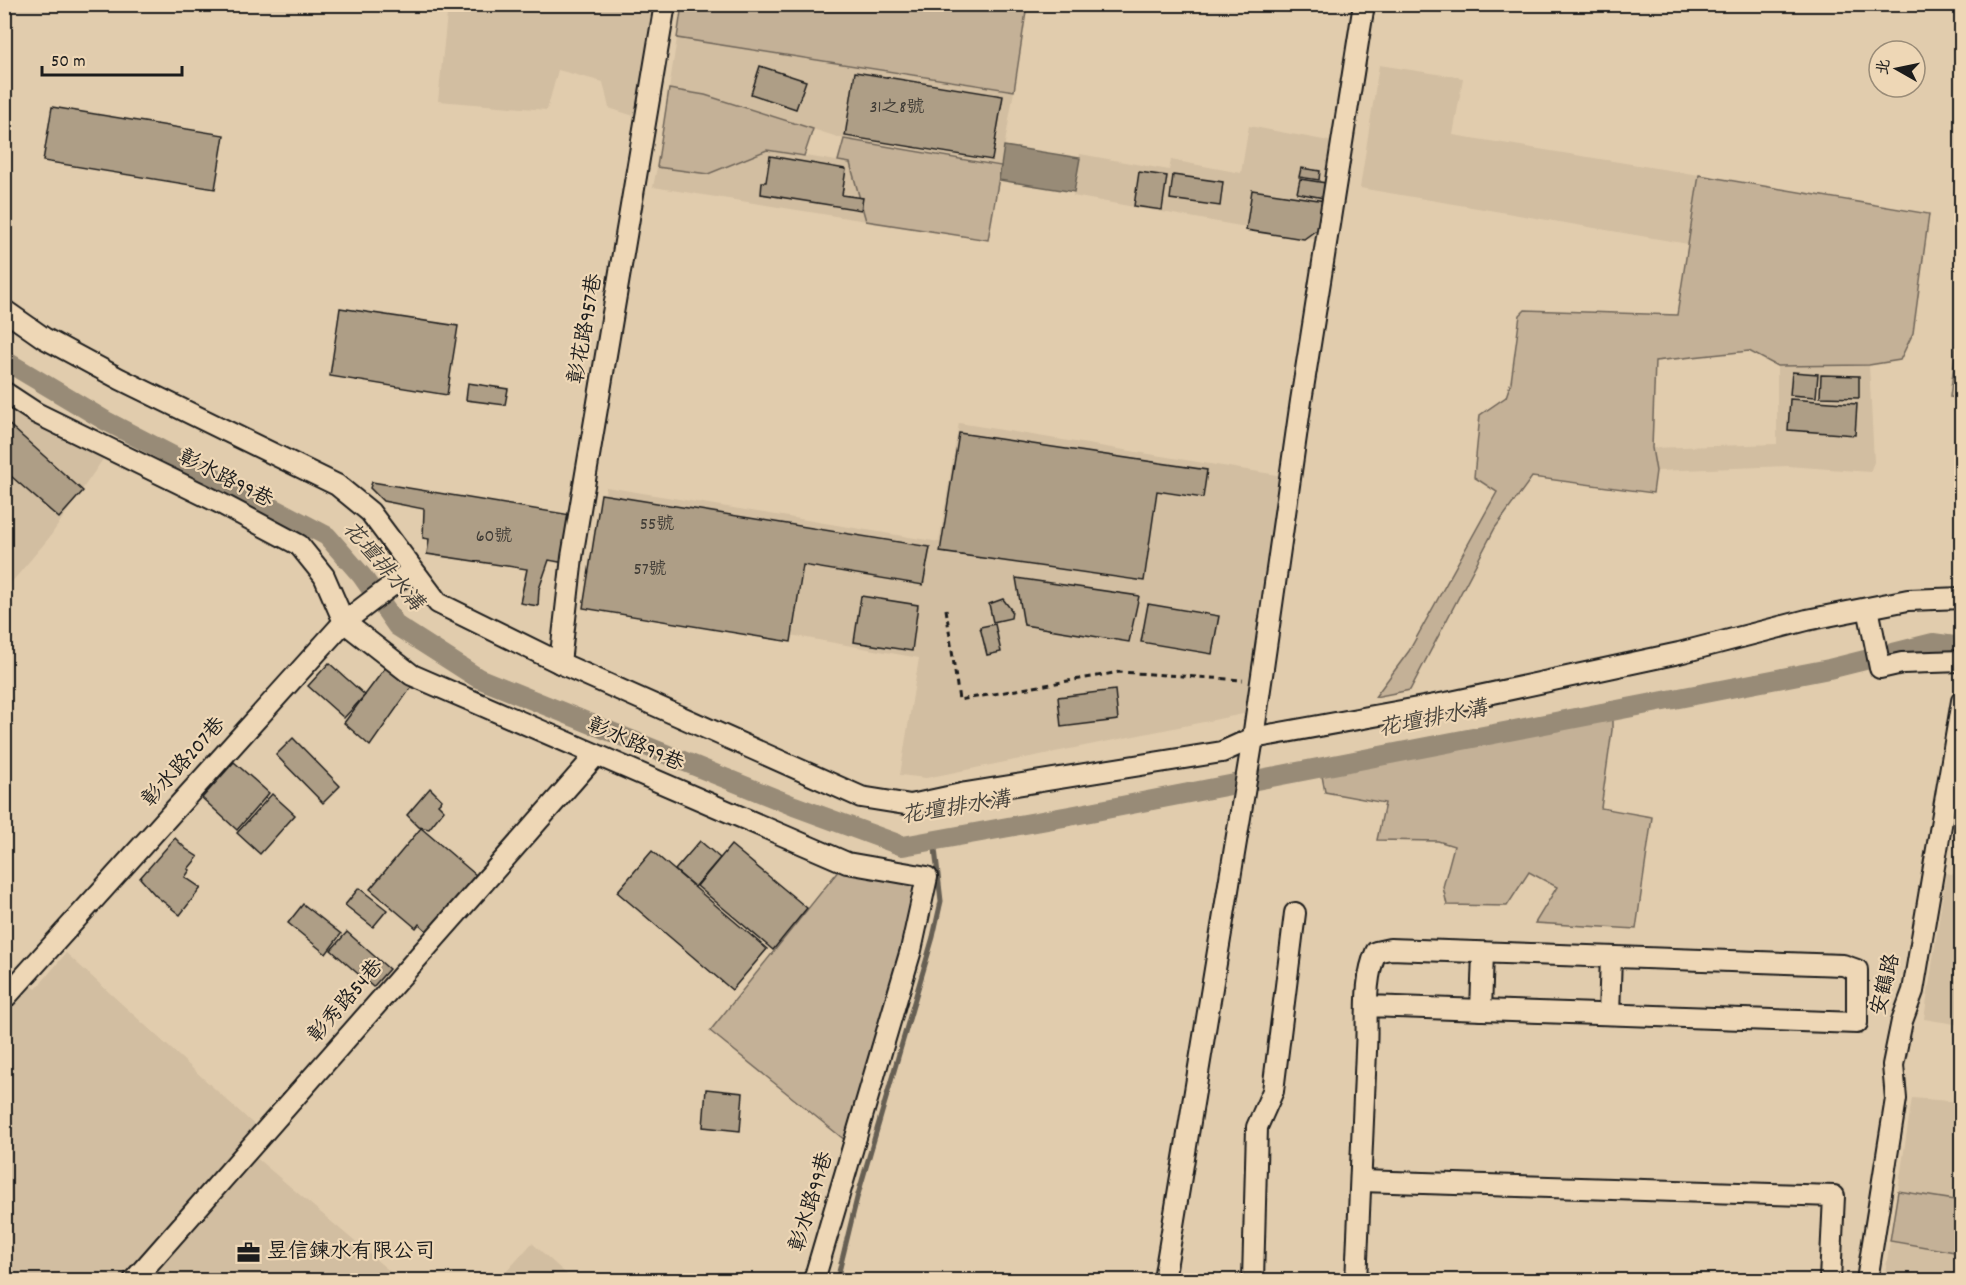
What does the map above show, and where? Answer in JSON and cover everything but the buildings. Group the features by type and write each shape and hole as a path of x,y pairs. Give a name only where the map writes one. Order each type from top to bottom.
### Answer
{"street":[{"name":"彰花路957巷","path":"560,663 572,557 665,4"},
{"path":"1164,1281 1262,681 1301,401 1364,4"},
{"path":"4,310 44,338 111,374 338,485 370,512 438,603 560,663 861,796 911,805 966,793 1222,752 1253,738 1485,694 1679,653 1807,620 1908,600 1962,598"},
{"name":"彰水路99巷","path":"4,392 36,413 218,502 299,545 324,576 344,622 412,675 847,863 927,877 911,950 814,1281"},
{"name":"彰水路207巷","path":"4,999 344,622 412,570"},
{"path":"1868,608 1880,668 1902,663 1962,661"},
{"name":"安鶴路","path":"1867,1281 1896,1099 1893,1065 1902,1021 1913,991 1962,701"},
{"name":"彰秀路54巷","path":"135,1281 596,755"},
{"path":"1253,1281 1257,1127 1273,1091 1295,913"},
{"path":"1356,1281 1361,1181 1368,1006 1370,965 1376,952 1389,950 1843,965 1857,970 1857,1023 1368,1006"},
{"path":"1481,1010 1483,953"},
{"path":"1609,1014 1611,957"},
{"path":"1361,1181 1834,1196 1830,1281"}],"path":[{"path":"946,609 959,700 1120,672 1262,681"}],"shaded area":[{"path":"682,4 1027,5 1014,91 677,38"},
{"path":"448,5 662,5 643,119 609,108 603,82 558,70 547,110 438,101"},
{"path":"677,38 1014,91 1001,166 844,139 705,95 669,89"},
{"path":"1379,65 1463,78 1453,135 1699,175 1688,244 1360,188"},
{"path":"669,89 705,95 813,129 804,156 767,150 708,174 657,167"},
{"path":"1249,126 1345,144 1329,242 1073,196 1080,154 1169,170 1171,160 1241,173"},
{"path":"844,139 1001,166 988,240 866,221 850,163 838,161"},
{"path":"1004,146 1080,158 1074,192 999,180"},
{"path":"767,150 850,163 866,221 653,187 657,167 708,174"},
{"path":"1699,175 1929,214 1913,333 1900,360 1869,365 1777,366 1749,351 1655,361 1652,448 1656,471 1653,493 1532,477 1495,528 1410,690 1375,697 1409,651 1497,492 1474,477 1480,415 1506,397 1511,382 1520,315 1525,310 1677,315"},
{"path":"1961,306 1961,398 1950,397"},
{"path":"1869,365 1874,462 1870,472 1788,466 1656,471 1652,448 1777,444 1777,366"},
{"path":"5,390 112,446 49,538 5,590"},
{"path":"959,423 1289,477 1248,713 926,778 900,775 919,658 588,599 606,487 939,542"},
{"path":"1612,702 1612,730 1601,808 1652,817 1636,929 1535,923 1557,887 1529,872 1507,906 1447,905 1443,887 1454,846 1438,841 1377,840 1385,803 1325,792 1320,765"},
{"path":"847,860 911,878 919,896 851,1145 710,1031"},
{"path":"1946,873 1961,876 1961,1025 1924,1019"},
{"path":"66,953 261,1131 247,1150 400,1280 5,1280 4,961 36,989"},
{"path":"1912,1098 1961,1102 1961,1201 1898,1191"},
{"path":"1898,1191 1961,1201 1961,1253 1890,1241"},
{"path":"1890,1241 1961,1253 1961,1280 1884,1280"},
{"path":"532,1243 573,1280 499,1280"}],"waterway":[{"name":"花壇排水溝","path":"4,360 106,421 327,536 362,576 397,626 478,678 794,806 903,846 1075,815 1829,669 1933,643 1962,647"},
{"path":"837,1280 857,1198 933,937 941,901 934,840"}],"place":[{"name":"昱信鍊水有限公司","path":"249,1253"}]}
